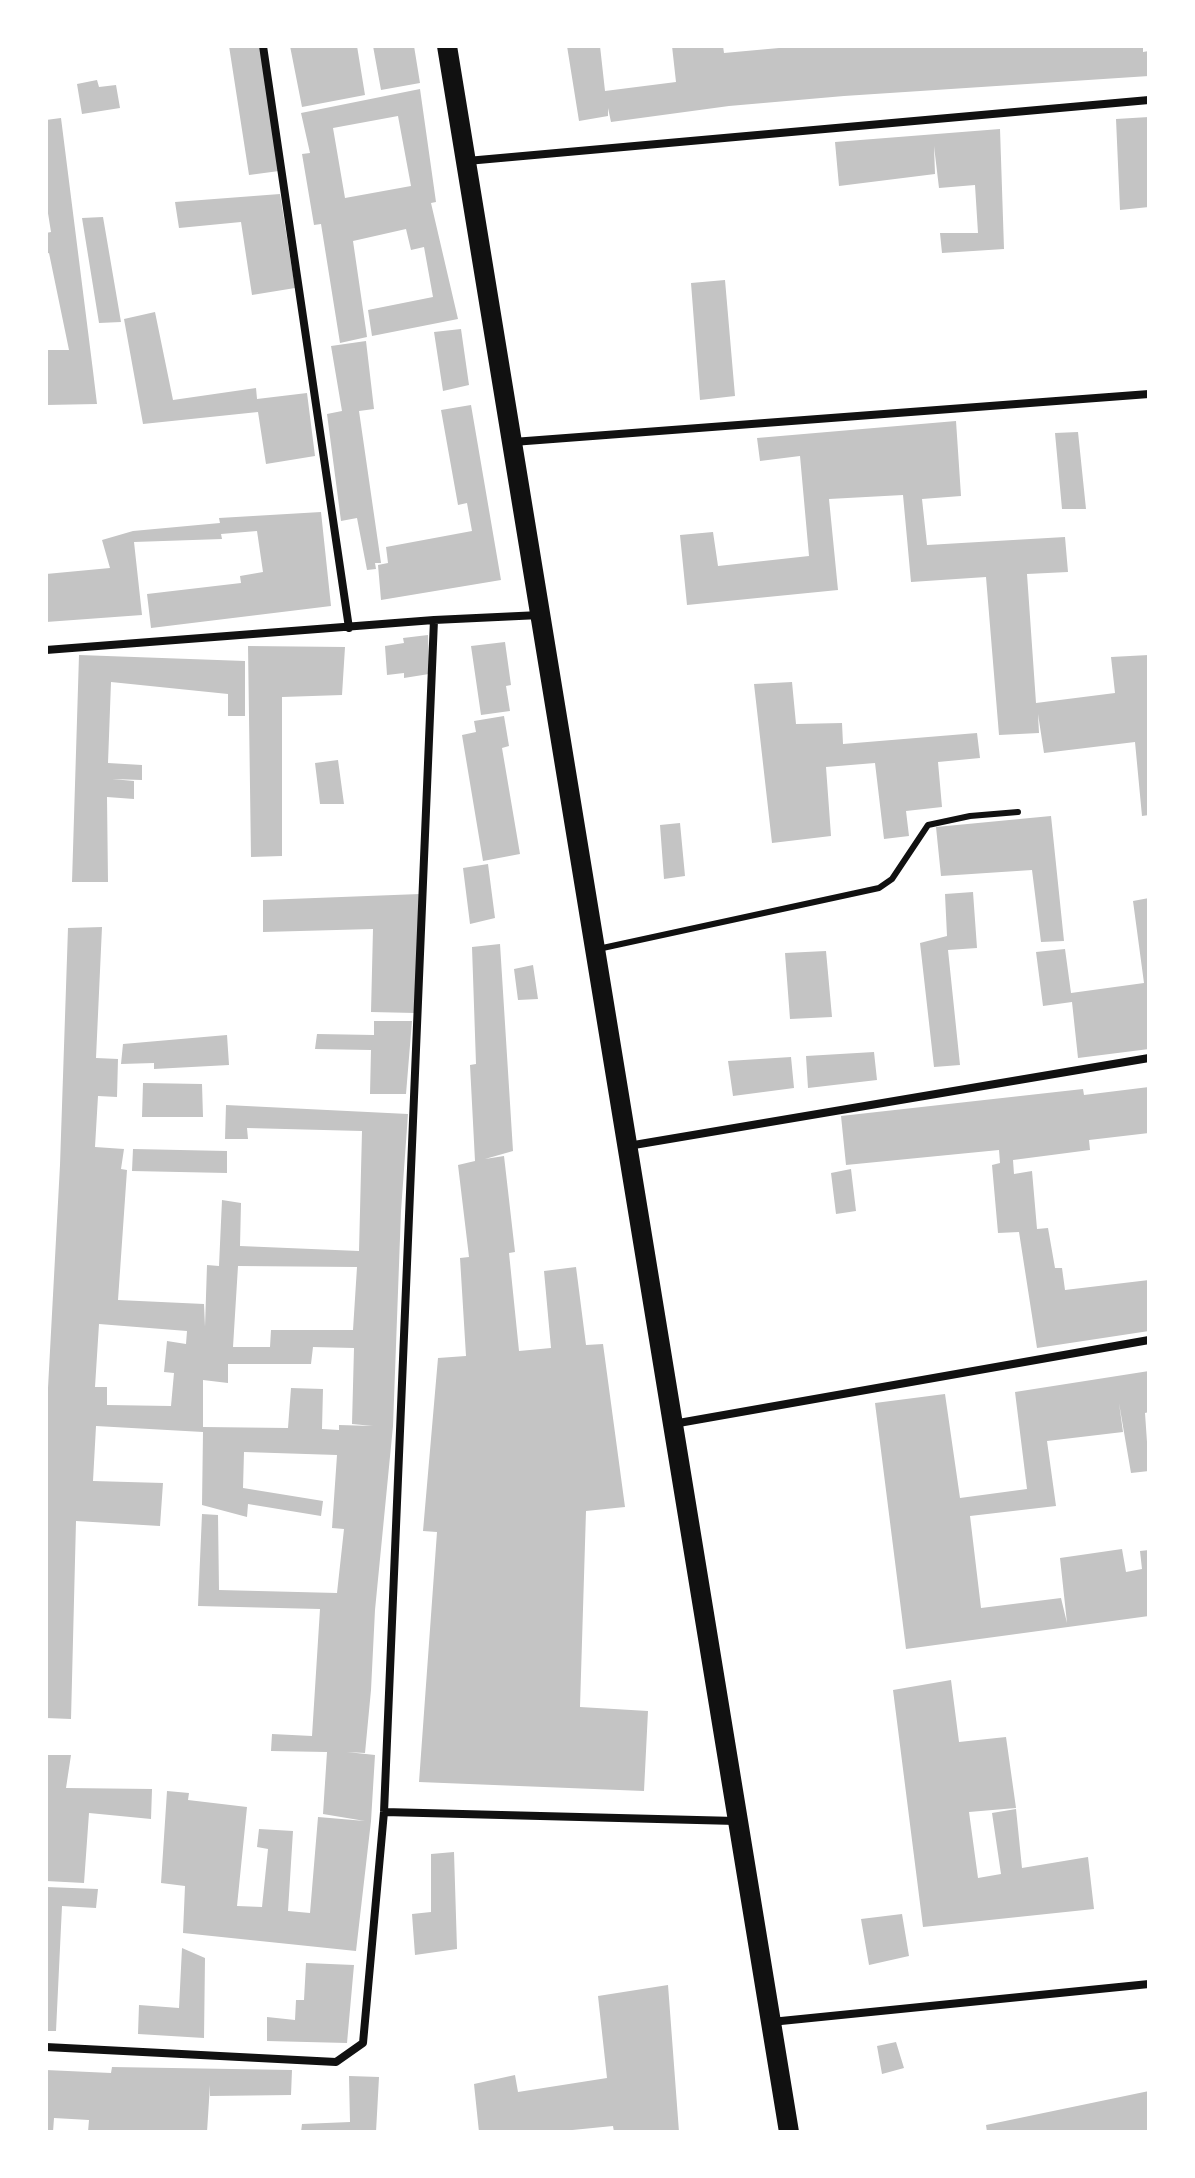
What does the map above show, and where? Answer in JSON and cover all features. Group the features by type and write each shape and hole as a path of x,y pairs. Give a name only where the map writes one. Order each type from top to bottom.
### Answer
{"main road":[{"path":"447,46 789,2132"}],"street":[{"path":"263,46 349,628"},
{"path":"466,161 1149,100"},
{"path":"512,442 1149,394"},
{"path":"46,650 434,620 540,615"},
{"path":"46,2047 336,2062 363,2043 384,1812 434,620"},
{"path":"627,1146 1149,1058"},
{"path":"672,1424 1149,1340"},
{"path":"384,1812 737,1821"},
{"path":"770,2022 1149,1984"}],"lane":[{"path":"595,950 879,888 892,879 928,825 970,816 1018,812"}],"building":[{"path":"229,46 262,46 279,171 249,175"},
{"path":"290,46 357,46 365,95 302,107"},
{"path":"373,46 414,46 420,83 381,90"},
{"path":"567,46 600,46 605,91 676,82 672,46 723,46 724,53 801,46 1143,46 1143,52 1149,51 1149,76 844,96 729,106 611,122 608,108 608,116 579,121"},
{"path":"97,80 99,87 116,85 120,108 82,114 77,84"},
{"path":"420,89 436,202 431,203 458,319 372,336 368,310 433,297 424,247 411,250 406,229 353,241 367,337 340,343 321,224 314,225 302,154 310,153 301,113","holes":["398,116 411,186 345,198 333,128"]},
{"path":"1149,117 1149,207 1120,210 1116,119"},
{"path":"61,118 97,404 46,405 46,350 69,350 49,253 46,254 46,233 51,232 46,201 46,120"},
{"path":"1000,129 1004,249 942,253 940,233 978,233 975,185 939,188 934,146 935,174 839,186 835,142"},
{"path":"280,194 295,288 252,295 241,222 179,228 175,202"},
{"path":"103,217 121,322 99,323 82,218"},
{"path":"725,280 735,396 700,400 691,283"},
{"path":"155,312 173,400 256,388 257,399 307,393 315,456 266,464 258,412 143,424 124,319"},
{"path":"461,329 469,385 443,391 434,332"},
{"path":"366,341 374,409 359,411 381,563 375,563 376,569 367,570 357,518 341,521 327,414 342,411 331,346"},
{"path":"471,405 501,580 381,600 378,565 388,563 386,547 472,531 467,503 458,505 441,410"},
{"path":"956,421 961,496 922,499 927,545 1065,537 1068,572 1027,574 1036,703 1115,693 1111,657 1149,655 1149,815 1142,816 1135,742 1044,753 1038,714 1039,733 999,735 986,577 911,582 903,495 829,499 838,590 687,605 680,535 713,532 718,566 809,556 800,456 760,461 757,438"},
{"path":"1078,432 1086,509 1062,509 1055,433"},
{"path":"321,512 331,606 151,628 147,594 241,583 240,576 263,572 257,531 221,534 222,539 134,542 142,615 46,622 46,574 110,568 102,540 133,531 220,523 219,518"},
{"path":"428,635 429,674 404,678 404,673 387,675 385,646 404,643 403,638"},
{"path":"505,642 511,685 506,686 510,711 481,715 471,646"},
{"path":"248,646 345,647 342,695 282,697 282,856 251,857"},
{"path":"79,655 245,661 245,716 228,716 228,694 111,682 108,763 142,765 142,780 112,779 134,781 134,799 107,797 108,882 72,882"},
{"path":"792,682 796,724 842,723 843,744 977,733 980,758 938,762 942,807 906,811 909,836 884,839 875,763 826,767 831,836 772,843 754,684"},
{"path":"504,716 509,746 502,748 520,854 483,861 462,735 476,732 474,721"},
{"path":"338,760 344,804 320,804 315,763"},
{"path":"1051,816 1064,941 1041,942 1032,870 941,876 936,827"},
{"path":"680,823 685,876 664,879 660,825"},
{"path":"488,864 495,918 470,924 463,868"},
{"path":"973,892 977,948 948,950 960,1065 934,1067 920,943 947,936 945,894"},
{"path":"420,894 415,1013 371,1012 373,929 263,932 263,900"},
{"path":"1149,898 1149,1049 1078,1058 1072,1002 1043,1006 1036,952 1065,949 1071,993 1144,983 1133,901"},
{"path":"102,927 96,1058 118,1059 117,1097 98,1096 95,1147 124,1149 121,1169 127,1170 118,1300 204,1304 205,1327 207,1265 219,1266 222,1200 241,1203 240,1246 359,1251 362,1131 247,1128 248,1139 225,1139 226,1105 408,1114 393,1426 365,1753 347,1752 375,1755 356,1951 183,1933 185,1886 161,1883 167,1791 189,1793 188,1800 247,1807 237,1906 262,1907 268,1849 257,1847 259,1829 293,1831 288,1911 310,1913 318,1817 365,1821 323,1814 327,1752 271,1751 272,1734 312,1736 320,1609 198,1606 202,1514 218,1515 219,1590 337,1593 344,1529 332,1528 337,1455 244,1452 243,1488 323,1501 321,1516 248,1504 247,1517 202,1505 203,1432 96,1426 93,1481 163,1483 160,1526 76,1521 71,1719 46,1718 46,1425 60,1165 68,928","holes":["238,1266 357,1267 353,1330 271,1330 270,1347 233,1347","99,1324 187,1331 186,1344 167,1341 164,1372 174,1373 171,1406 107,1405 107,1387 95,1387","313,1347 354,1348 352,1424 373,1426 339,1425 339,1430 322,1429 323,1389 291,1388 288,1428 203,1427 203,1380 228,1383 228,1364 311,1364"]},
{"path":"500,944 513,1151 485,1159 504,1156 515,1252 509,1253 519,1351 551,1348 544,1271 576,1267 586,1345 603,1344 625,1507 586,1511 580,1707 648,1711 644,1791 419,1782 437,1532 423,1531 438,1358 466,1356 460,1258 469,1257 458,1165 475,1161 470,1065 476,1064 472,947"},
{"path":"826,951 832,1017 790,1019 785,953"},
{"path":"533,965 538,999 518,1000 514,969"},
{"path":"374,1021 412,1021 406,1094 370,1094 371,1050 315,1049 317,1034 374,1035"},
{"path":"227,1035 229,1065 154,1069 154,1063 121,1064 123,1044"},
{"path":"874,1052 877,1080 808,1088 806,1056"},
{"path":"791,1057 794,1088 733,1096 728,1061"},
{"path":"143,1083 202,1084 203,1117 142,1117"},
{"path":"1149,1087 1149,1133 1089,1140 1090,1150 1013,1160 1014,1174 1032,1171 1037,1229 1048,1228 1055,1268 1062,1268 1065,1290 1149,1280 1149,1331 1037,1348 1019,1232 998,1233 992,1165 1000,1163 999,1150 846,1165 841,1116 1083,1089 1084,1095"},
{"path":"133,1149 227,1151 227,1173 132,1171"},
{"path":"851,1169 856,1211 836,1214 831,1173"},
{"path":"1149,1371 1149,1412 1145,1413 1149,1471 1131,1473 1119,1403 1123,1432 1047,1441 1056,1506 970,1516 981,1608 1061,1598 1067,1623 1060,1558 1122,1549 1126,1572 1142,1569 1140,1551 1149,1550 1149,1616 906,1649 875,1403 945,1394 960,1498 1027,1489 1015,1392"},
{"path":"951,1680 959,1742 1006,1737 1016,1808 969,1812 978,1878 1001,1874 992,1813 1016,1809 1022,1868 1088,1857 1094,1909 923,1927 893,1690"},
{"path":"46,1755 71,1755 66,1788 152,1789 151,1819 89,1813 84,1883 46,1881"},
{"path":"454,1852 457,1949 415,1955 412,1914 431,1912 431,1854"},
{"path":"46,1887 98,1889 96,1908 62,1906 56,2031 46,2031"},
{"path":"902,1914 909,1956 869,1965 861,1919"},
{"path":"182,1948 205,1958 204,2038 138,2034 139,2005 179,2008"},
{"path":"306,1963 354,1965 347,2043 267,2041 267,2017 295,2020 296,2000 304,2000"},
{"path":"668,1985 679,2132 614,2132 613,2126 552,2132 479,2132 474,2084 515,2075 518,2092 607,2078 598,1996"},
{"path":"896,2042 904,2068 882,2074 877,2046"},
{"path":"112,2067 292,2070 291,2095 210,2096 210,2085 207,2132 88,2132 89,2120 54,2118 53,2132 46,2132 46,2070 111,2073"},
{"path":"349,2076 379,2077 376,2132 301,2132 302,2124 350,2122"},
{"path":"1149,2091 1149,2132 987,2132 986,2125"}]}
